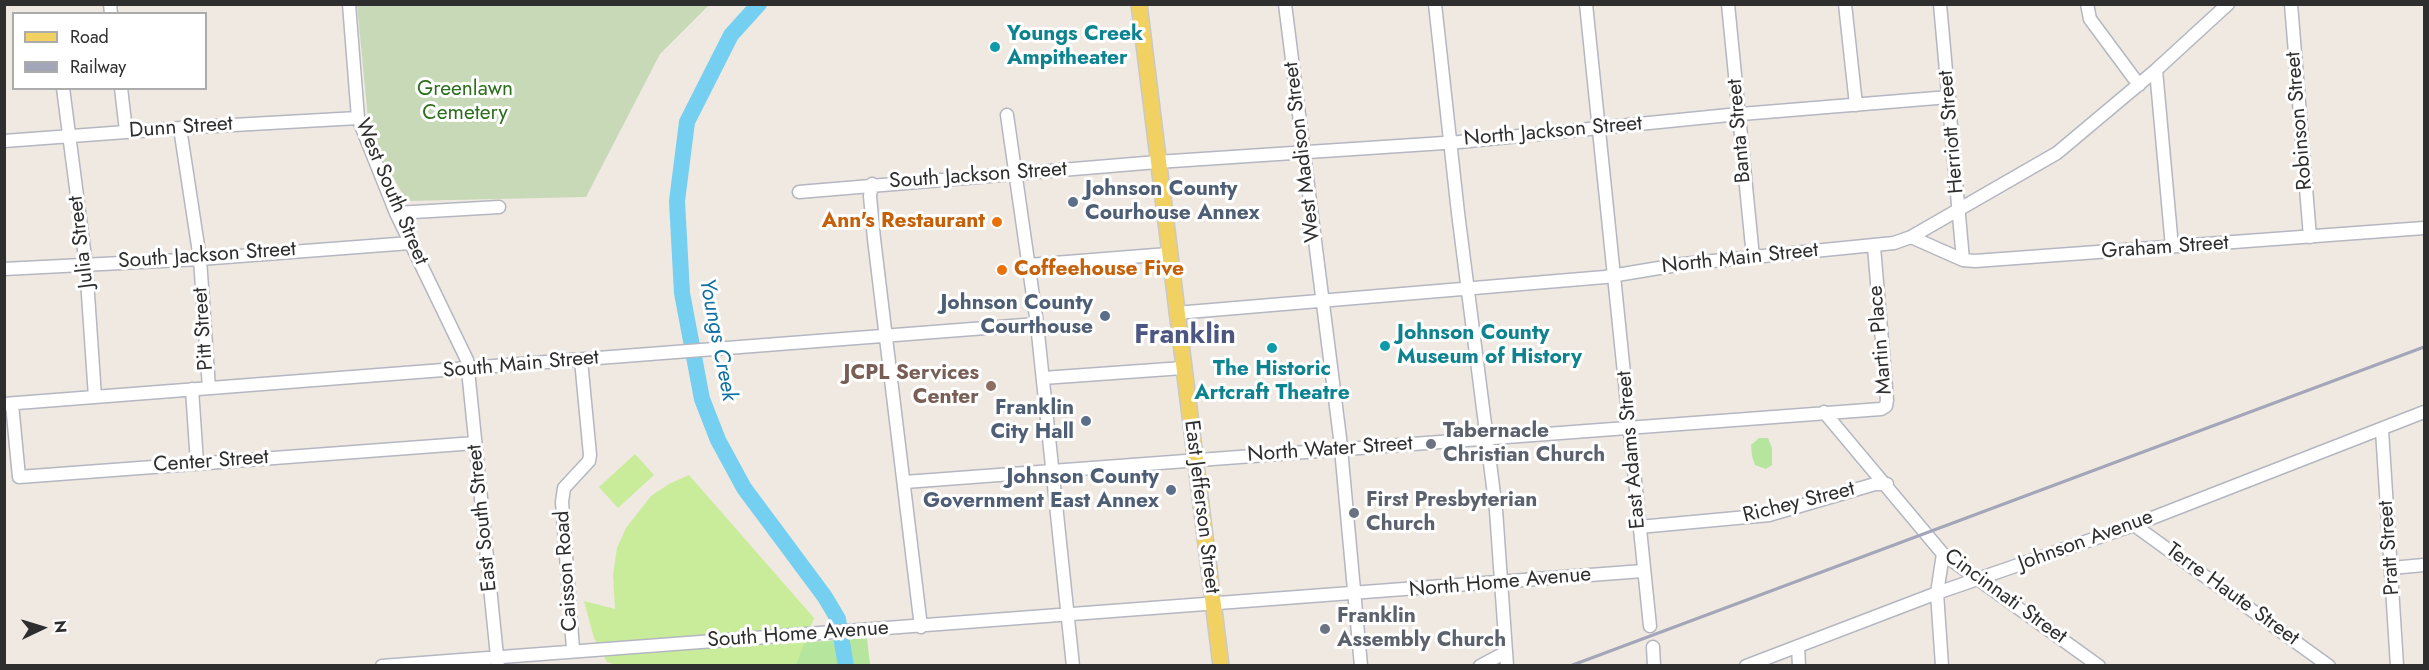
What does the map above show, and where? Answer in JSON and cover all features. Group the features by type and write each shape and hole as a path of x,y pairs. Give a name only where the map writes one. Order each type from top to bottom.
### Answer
{"main road":[{"name":"East Jefferson Street","path":"1139,4 1168,254 1221,666"}],"street":[{"name":"West South Street","path":"349,4 358,118 396,213 465,355 469,370"},
{"name":"West Madison Street","path":"1285,4 1341,449 1361,666"},
{"path":"1435,4 1487,437 1507,666"},
{"name":"East Adams Street","path":"1586,4 1650,626"},
{"name":"Banta Street","path":"1728,4 1753,257"},
{"path":"1845,4 1856,105"},
{"name":"Herriott Street","path":"1940,4 1963,260"},
{"path":"2087,4 2090,20 2139,85"},
{"name":"North Main Street","path":"1176,313 1614,275 1683,264 1874,247 1911,237 2056,153 2139,85 2228,4"},
{"name":"Robinson Street","path":"2291,4 2310,237"},
{"path":"2156,70 2172,247"},
{"name":"Julia Street","path":"63,90 86,265 95,397"},
{"path":"121,90 126,131"},
{"name":"North Jackson Street","path":"1157,162 1450,142 1738,114 1949,98"},
{"path":"1007,115 1037,324 1073,666"},
{"name":"Dunn Street","path":"4,141 126,131 358,118"},
{"name":"Pitt Street","path":"180,128 200,259 209,388"},
{"name":"South Jackson Street","path":"799,192 872,184 1157,162"},
{"path":"872,184 870,196 921,627"},
{"path":"396,213 500,207"},
{"name":"Graham Street","path":"1911,237 1963,260 1995,261 2424,228"},
{"name":"South Jackson Street","path":"4,269 200,259 410,243"},
{"name":"Martin Place","path":"1824,412 1881,409 1887,403 1874,247"},
{"path":"1029,265 1168,254"},
{"name":"South Main Street","path":"8,404 469,370 886,334 1037,324"},
{"name":"Caisson Road","path":"573,649 562,502 564,488 589,461 590,455 581,360"},
{"path":"1043,378 1183,368"},
{"name":"East South Street","path":"469,370 498,661"},
{"name":"Pitt Street","path":"192,389 197,463"},
{"name":"Center Street","path":"8,404 19,477 476,443"},
{"name":"North Water Street","path":"905,482 1824,412"},
{"name":"Cincinnati Street","path":"1824,412 1887,484 1943,554 1981,579 2099,666"},
{"name":"Johnson Avenue","path":"1746,666 1937,594 2134,525 2424,412"},
{"name":"Pratt Street","path":"2382,430 2397,666"},
{"name":"Richey Street","path":"1639,527 1768,515 1875,484 1887,484"},
{"name":"Terre Haute Street","path":"2134,525 2329,666"},
{"path":"1942,666 1937,594 1943,554"},
{"path":"2391,568 2424,565"},
{"name":"North Home Avenue","path":"1214,605 1643,571"},
{"name":"South Home Avenue","path":"382,666 498,661 573,649 921,627 1067,614 1214,605"},
{"path":"1798,646 1799,666"},
{"path":"1653,647 1654,666"},
{"path":"1480,666 1506,652"}],"green space":[{"name":"Greenlawn Cemetery","path":"357,5 709,5 660,54 586,197 407,201 370,139"},
{"path":"1759,438 1768,438 1772,448 1772,465 1766,469 1755,465 1752,456 1751,445"},
{"path":"635,454 654,475 618,508 599,487"},
{"path":"689,475 814,618 796,665 616,665 607,662 594,638 584,601 615,609 613,575 617,548 626,528 651,496"},
{"path":"867,638 870,665 665,665 664,652"}],"waterway":[{"name":"Youngs Creek","path":"759,4 731,35 687,122 677,201 682,293 702,399 718,440 744,488 825,597 838,619 846,666"}],"railway":[{"path":"1570,666 2424,347"}],"place":[{"name":"Youngs Creek Ampitheater","path":"995,47"},
{"name":"Johnson County Courhouse Annex","path":"1073,202"},
{"name":"Ann's Restaurant","path":"997,222"},
{"name":"Coffeehouse Five","path":"1002,270"},
{"name":"Johnson County Courthouse","path":"1105,316"},
{"name":"Johnson County Museum of History","path":"1385,346"},
{"name":"The Historic Artcraft Theatre","path":"1272,348"},
{"name":"JCPL Services Center","path":"991,386"},
{"name":"Franklin City Hall","path":"1086,421"},
{"name":"Tabernacle Christian Church","path":"1431,444"},
{"name":"Johnson County Government East Annex","path":"1171,490"},
{"name":"First Presbyterian Church","path":"1354,513"},
{"name":"Franklin Assembly Church","path":"1325,629"}],"district":[{"name":"Franklin","path":"1185,336"}]}
